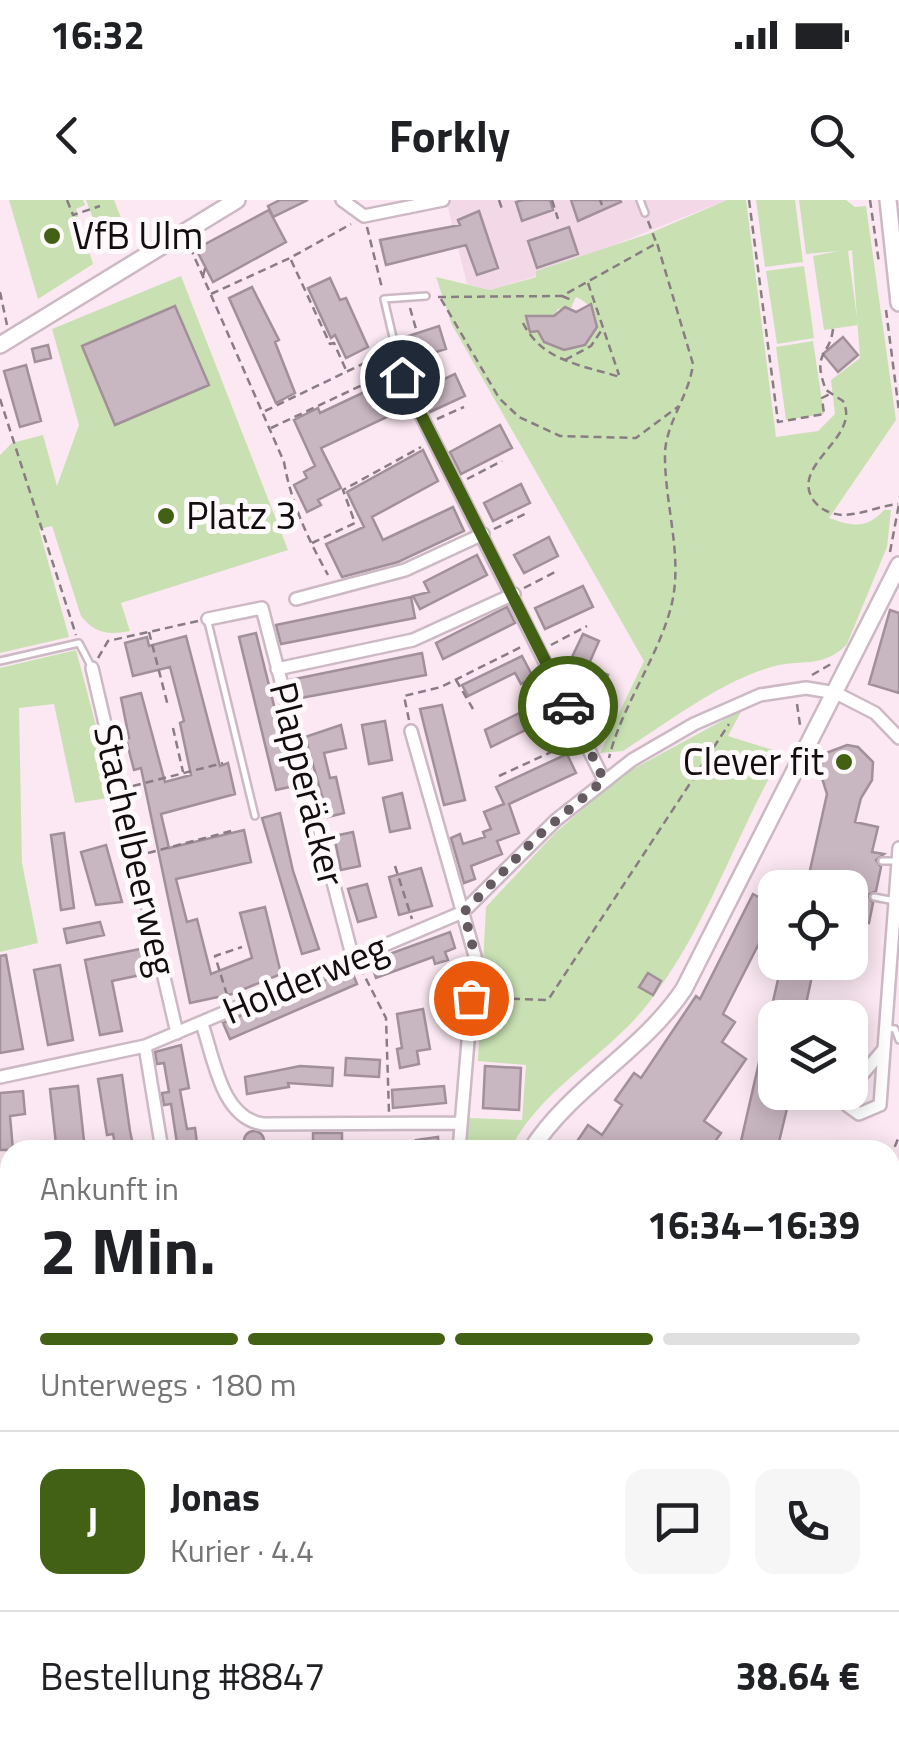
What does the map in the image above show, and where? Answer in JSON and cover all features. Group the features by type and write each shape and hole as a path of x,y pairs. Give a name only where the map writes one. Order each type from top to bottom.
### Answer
{"street":[{"path":"5,342 237,200"},
{"path":"342,200 364,216 443,200"},
{"path":"888,200 899,303"},
{"path":"384,367 402,377 604,780"},
{"path":"296,599 406,570 483,534"},
{"path":"539,1140 563,1111 654,1029 684,989 899,565"},
{"path":"277,669 413,640 514,594"},
{"name":"Plapperäcker","path":"208,619 262,608 355,958"},
{"name":"Stachelbeerweg","path":"92,668 177,1033"},
{"name":"Holderweg","path":"0,1078 145,1046 464,912 538,836 604,780 659,743 737,704 788,688 836,693"},
{"path":"836,693 875,713 899,738"},
{"path":"412,730 475,956 459,1140"},
{"path":"854,1110 859,1114 880,1105 899,848"},
{"path":"202,1024 227,1096 242,1119 263,1124 460,1123"},
{"path":"145,1046 160,1140"},
{"path":"868,1068 884,1049"}],"lane":[{"path":"640,200 645,212"},
{"path":"402,377 384,299 426,296"},
{"path":"208,619 255,816"},
{"path":"0,661 79,643 92,668"},
{"path":"882,861 898,861"},
{"path":"874,897 895,901"},
{"path":"886,1028 895,1029 899,1040"}],"path":[{"path":"67,200 72,215 100,206"},
{"path":"499,200 502,209"},
{"path":"552,200 558,219"},
{"path":"749,200 778,422 824,414 822,398 830,394"},
{"path":"604,780 623,715 666,622 674,593 665,454 691,381 691,347 645,212"},
{"path":"211,294 290,258 364,216 384,299"},
{"path":"753,229 760,228"},
{"path":"184,232 270,429 311,544 336,590"},
{"path":"562,296 656,243"},
{"path":"290,258 330,344 334,342 347,371"},
{"path":"203,276 206,265"},
{"path":"523,323 539,347 564,360 620,377 588,282"},
{"path":"0,292 5,342"},
{"path":"426,296 562,296 574,302"},
{"path":"407,297 416,328"},
{"path":"440,297 499,398 519,417 560,436 636,438 680,406"},
{"path":"763,307 771,306"},
{"path":"564,360 591,346 604,326"},
{"path":"833,329 819,356 823,382 830,394 843,401 846,413 835,440 811,473 812,496 821,508 838,514 899,504"},
{"path":"263,412 375,358 384,367 371,385 270,429"},
{"path":"773,382 780,381"},
{"path":"0,399 79,643"},
{"path":"426,424 464,407"},
{"path":"311,544 355,523 343,490 434,440"},
{"path":"457,484 502,461"},
{"path":"483,534 527,513"},
{"path":"514,594 557,571"},
{"path":"92,668 108,641 208,619"},
{"path":"412,730 404,696 587,626"},
{"path":"149,632 168,706"},
{"path":"456,679 473,709"},
{"path":"471,998 548,1000 729,724 737,704"},
{"path":"797,706 800,730"},
{"path":"172,728 184,773"},
{"path":"499,776 584,737"},
{"path":"140,784 223,763"},
{"path":"137,856 235,830"},
{"path":"395,866 416,930"},
{"path":"231,1011 216,956 242,947"},
{"path":"355,958 386,1018 389,1124"}],"shaded area":[{"path":"446,200 727,200 536,276 490,290 467,284"}],"green space":[{"name":"VfB Ulm","path":"9,200 83,200 85,205 76,209 93,264 38,299"},
{"path":"86,200 114,200 125,228 100,237"},
{"path":"727,200 746,200 776,437 818,431 835,414 831,380 860,358 858,325 824,330 813,256 839,251 806,254 799,200 846,200 855,207 866,206 896,420 829,518 858,524 891,510 887,547 847,644 839,652 822,660 755,672 696,703 623,751 600,753 644,661 452,325 436,277 490,290 536,277 536,271 648,234","holes":["852,250 857,318 848,251","576,297 596,318 595,331 585,345 558,348 538,331 530,331 527,316 554,316 558,309 571,308"]},
{"path":"756,200 795,200 803,262 765,267"},
{"path":"804,266 814,338 777,344 766,271"},
{"path":"181,276 288,550 121,603 130,631 109,633 92,627 81,616 52,526 39,529 69,637 0,653 0,455 12,443 43,435 57,486 79,425 52,329"},
{"path":"813,341 824,414 786,420 776,347"},
{"path":"76,650 115,797 75,803 54,704 19,708 22,863 38,943 0,952 0,668"},
{"path":"742,710 728,736 783,753 687,945 647,1005 538,1109 516,1140 468,1140 469,1118 522,1120 526,1065 478,1061 486,907 555,833 622,775"}],"building":[{"path":"280,200 308,200 273,217 268,206"},
{"path":"550,200 553,210 522,221 516,202"},
{"path":"571,200 620,200 621,202 578,221"},
{"path":"269,210 286,242 213,282 196,249"},
{"path":"479,211 498,268 477,275 466,245 386,265 380,240 460,225 458,220"},
{"path":"569,227 578,254 537,268 528,241"},
{"path":"330,278 340,300 346,298 368,347 346,358 335,335 331,338 308,288"},
{"path":"252,287 279,340 275,342 295,393 276,403 229,298"},
{"path":"591,304 597,327 585,345 564,350 544,342 538,331 530,332 526,316 554,316 565,307 576,312"},
{"path":"175,306 209,385 115,425 82,346"},
{"path":"439,326 446,349 410,360 402,338"},
{"path":"843,337 858,355 838,372 823,354"},
{"path":"48,345 51,358 35,362 32,349"},
{"path":"26,365 41,421 20,427 4,371"},
{"path":"455,374 465,396 430,412 420,390"},
{"path":"373,388 387,417 321,448 341,488 318,500 321,505 307,512 294,485 307,478 304,472 315,466 294,420 318,408 320,413"},
{"path":"500,425 512,448 461,474 450,452"},
{"path":"423,450 438,481 372,517 383,540 453,507 464,531 398,562 342,577 326,544 364,527 347,492"},
{"path":"521,484 530,503 493,521 484,503"},
{"path":"549,537 558,556 524,573 514,555"},
{"path":"477,555 487,575 420,609 413,596 429,592 424,582"},
{"path":"583,586 593,607 545,629 535,608"},
{"path":"411,597 415,618 281,644 276,625"},
{"path":"507,607 515,623 443,659 436,643"},
{"path":"890,610 899,613 899,693 869,684"},
{"path":"256,633 294,786 276,790 239,637"},
{"path":"583,634 599,641 588,666 608,675 605,684 610,686 603,702 607,712 587,726 576,704 583,683 564,674"},
{"path":"186,636 220,766 228,763 235,794 161,814 169,848 244,830 251,862 176,879 187,922 197,919 211,974 252,958 240,913 265,907 281,974 232,994 190,1003 141,768 134,770 126,739 129,738 121,698 141,693 165,782 191,775 180,723 184,721 170,667 133,676 125,643 147,637 149,646"},
{"path":"422,653 426,675 295,699 290,680"},
{"path":"522,656 533,677 521,684 515,673 468,696 462,685"},
{"path":"538,704 546,720 491,747 485,730"},
{"path":"442,705 465,800 444,805 420,709"},
{"path":"385,721 392,760 369,764 362,725"},
{"path":"341,725 346,748 324,753 330,778 336,777 344,813 328,817 305,737"},
{"path":"847,745 858,747 873,762 872,780 861,798 855,822 878,827 872,852 884,854 876,860 881,867 876,891 868,895 868,870 810,870 827,794 820,772 826,753"},
{"path":"567,754 576,773 509,804 519,833 497,841 502,854 471,866 475,879 464,883 451,838 460,834 463,844 485,837 483,832 491,829 484,812 504,804 496,787"},
{"path":"402,793 410,828 390,832 383,798"},
{"path":"280,813 293,871 319,949 302,954 262,818"},
{"path":"353,832 360,866 341,870 334,836"},
{"path":"64,833 74,908 61,910 51,835"},
{"path":"106,845 122,902 96,905 81,852"},
{"path":"421,868 432,906 399,915 389,877"},
{"path":"367,884 376,917 358,922 348,889"},
{"path":"753,894 758,897 758,945 723,1014 735,1022 722,1042 746,1059 704,1121 721,1133 716,1140 578,1140 588,1125 602,1135 622,1105 615,1100 634,1073 641,1078 696,996 700,999"},
{"path":"868,895 873,903 868,923"},
{"path":"100,922 104,935 67,943 64,929"},
{"path":"450,932 455,948 445,952 448,960 435,964 433,957 376,978 370,961"},
{"path":"145,948 150,973 112,981 122,1031 100,1035 85,960"},
{"path":"6,955 23,1049 0,1053 0,956"},
{"path":"60,965 73,1040 48,1045 34,970"},
{"path":"351,969 357,984 230,1039 223,1023"},
{"path":"648,973 661,981 653,995 639,987"},
{"path":"778,980 811,980 807,1000 773,1000"},
{"path":"423,1009 430,1049 417,1051 419,1064 400,1068 397,1049 402,1048 397,1014"},
{"path":"181,1045 189,1088 180,1090 187,1129 195,1128 197,1140 176,1140 171,1104 164,1105 162,1093 169,1092 164,1063 157,1064 155,1052"},
{"path":"346,1058 380,1060 379,1077 345,1075"},
{"path":"300,1066 333,1068 332,1086 288,1083 289,1087 247,1094 245,1077"},
{"path":"485,1066 521,1068 519,1110 483,1108"},
{"path":"758,1067 758,1110 787,1110 779,1140 741,1140"},
{"path":"122,1075 132,1140 114,1140 113,1134 107,1135 98,1079"},
{"path":"78,1086 84,1140 56,1140 50,1089"},
{"path":"444,1086 446,1103 393,1108 392,1090"},
{"path":"23,1091 25,1114 10,1116 12,1140 0,1140 0,1093"},
{"path":"250,1131 258,1131 264,1137 244,1140"},
{"path":"313,1133 342,1133 342,1140 313,1140"}],"way so far":[{"path":"471,998 475,956 464,912 538,836 604,780 568,706"}],"place":[{"name":"VfB Ulm","path":"52,236"},
{"name":"Platz 3","path":"166,516"},
{"name":"Clever fit","path":"844,762"}],"route":[{"path":"402,377 568,706"}]}
